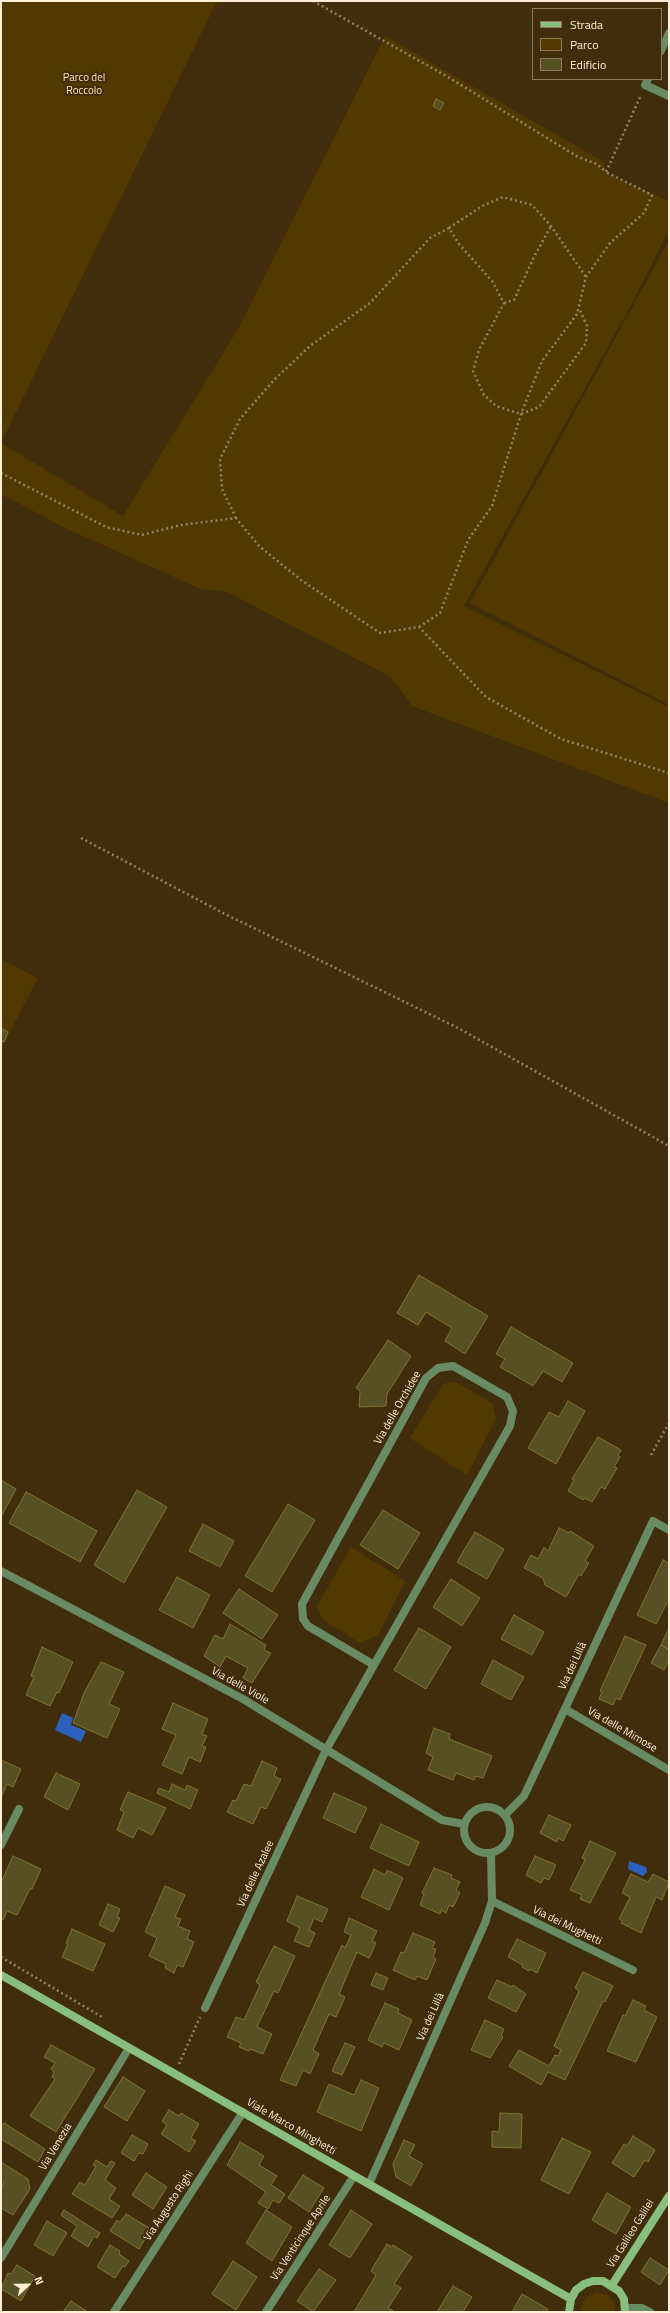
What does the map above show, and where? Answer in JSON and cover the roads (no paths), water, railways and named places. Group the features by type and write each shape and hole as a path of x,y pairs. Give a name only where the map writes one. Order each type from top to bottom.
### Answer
{"street":[{"path":"662,48 669,33"},
{"path":"646,82 669,96"},
{"name":"Via delle Orchidee","path":"326,1750 513,1419 513,1411 507,1397 453,1366 438,1368 426,1378 302,1604 303,1619 308,1626 374,1665"},
{"name":"Via dei Lillà","path":"505,1815 524,1796 653,1521 669,1530"},
{"name":"Via delle Viole","path":"1,1571 243,1699 442,1820 464,1824"},
{"name":"Via delle Mimose","path":"565,1709 669,1770"},
{"name":"Via delle Azalee","path":"205,2008 326,1750"},
{"path":"493,1807 505,1815 510,1828 508,1841 497,1851 483,1853 470,1846 465,1840 464,1824 467,1818 478,1808 493,1807"},
{"path":"1,1845 18,1809"},
{"name":"Via dei Lillà","path":"369,2184 485,1923 492,1901 491,1853"},
{"name":"Via dei Mughetti","path":"492,1901 633,1970"},
{"name":"Viale Marco Minghetti","path":"1,1975 571,2299"},
{"name":"Via Venezia","path":"1,2258 130,2048"},
{"name":"Via Augusto Righi","path":"114,2312 243,2112"},
{"name":"Via Venticinque Aprile","path":"266,2312 354,2176"},
{"name":"Via Galileo Galilei","path":"612,2285 669,2196"},
{"path":"569,2312 571,2299 576,2290 588,2283 603,2282 612,2285 619,2291 626,2310 642,2308 650,2312"}],"water":[{"path":"62,1713 73,1718 71,1725 86,1731 81,1742 55,1730"},
{"path":"629,1861 646,1867 647,1872 643,1876 628,1869"}],"park label":[{"name":"Parco del Roccolo","path":"84,84"}]}
